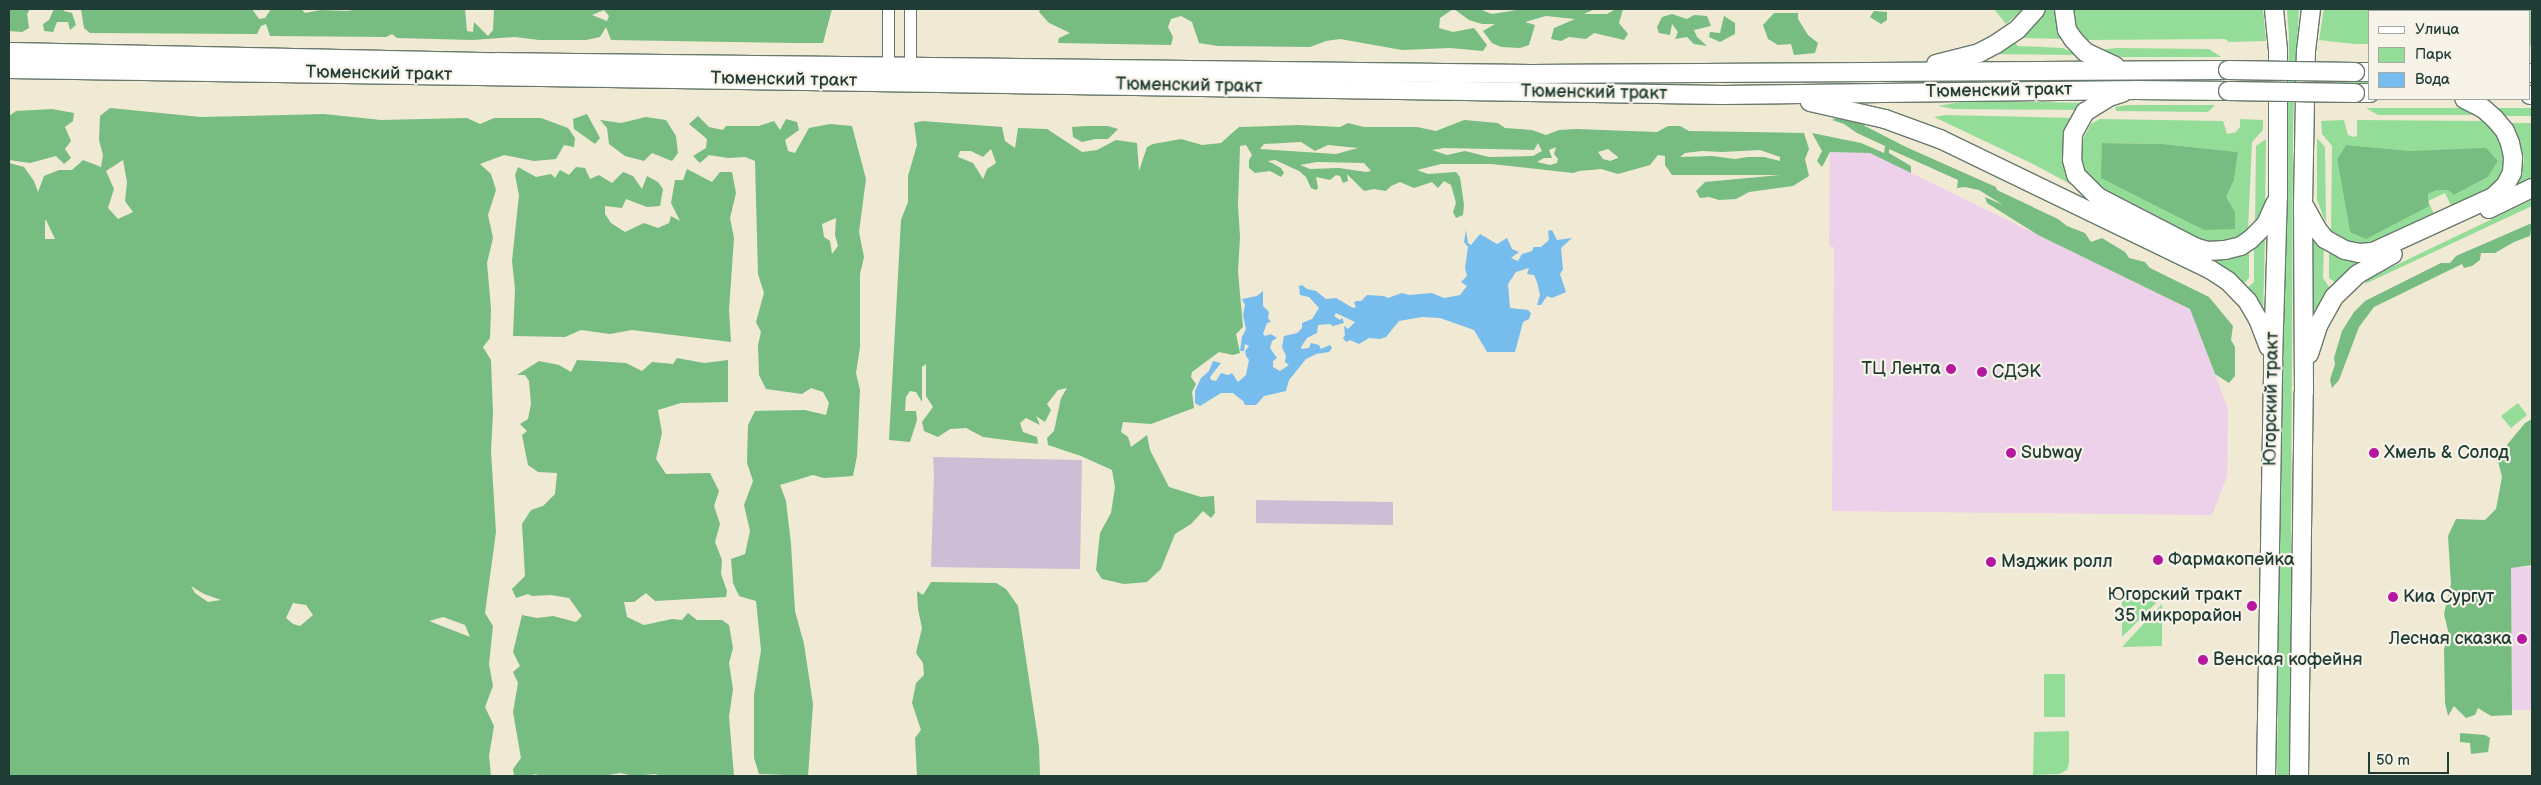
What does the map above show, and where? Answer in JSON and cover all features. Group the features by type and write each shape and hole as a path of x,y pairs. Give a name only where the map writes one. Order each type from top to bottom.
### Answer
{"main road":[{"path":"1887,71 1932,65 1978,53 2017,30 2036,9"},
{"path":"2064,9 2067,30 2085,52 2114,66 2137,69"},
{"name":"Югорский тракт","path":"2266,776 2273,361 2278,196 2276,15"},
{"name":"Югорский тракт","path":"2300,776 2304,392 2303,204 2309,16"},
{"name":"Тюменский тракт","path":"9,52 1530,74 1760,74 2137,69 2362,72"},
{"name":"Тюменский тракт","path":"9,70 1722,95 2137,90 2362,93"},
{"path":"2137,90 2109,97 2095,105 2085,112 2073,134 2072,160 2076,175 2098,196 2197,248 2208,251 2225,250 2241,246 2251,239 2266,224 2278,196"},
{"path":"1722,95 1795,99 1837,106 1915,129 2185,257 2228,281 2248,302 2266,335 2273,361"},
{"path":"2303,204 2325,239 2345,250 2359,253 2373,252 2493,197 2505,186 2512,173 2513,157 2510,143 2505,131 2495,119 2484,109 2466,100"},
{"path":"2304,392 2309,356 2319,324 2334,297 2358,274 2383,259 2532,188"}],"street":[{"path":"888,9 888,66"},
{"path":"910,9 910,66"}],"shaded area":[{"path":"1830,152 1870,153 2190,309 2228,409 2227,476 2212,515 1832,511 1834,247 1829,247"},
{"path":"933,457 1082,460 1080,569 931,567"},
{"path":"1256,500 1393,502 1393,525 1256,523"},
{"name":"Лесная сказка","path":"2511,567 2532,567 2532,710 2512,710"}],"green space":[{"path":"9,9 30,9 27,14 29,28 22,32 9,31"},
{"path":"54,9 63,9 72,13 76,25 70,30 68,22 57,22 53,32 44,31 43,24 49,20"},
{"path":"81,9 252,9 259,19 265,18 271,9 301,9 305,13 321,10 347,11 359,9 465,9 467,31 473,32 474,22 488,36 493,30 494,9 832,9 823,43 611,40 606,27 600,37 586,40 539,40 515,37 473,40 397,38 392,34 386,37 270,36 266,24 261,26 257,34 90,33 84,28","holes":["604,10 609,16 607,21 592,15"]},
{"path":"1040,9 1453,9 1440,18 1439,28 1453,32 1474,28 1487,45 1483,51 1450,48 1402,50 1340,39 1326,41 1310,47 1218,46 1199,43 1192,22 1181,16 1171,19 1168,27 1173,37 1171,45 1058,43 1059,38 1070,33 1049,23 1039,12"},
{"path":"1454,9 1479,9 1492,14 1523,9 1595,9 1584,14 1607,14 1616,9 1623,9 1619,23 1628,34 1624,40 1594,33 1586,39 1569,37 1561,41 1551,39 1554,28 1575,19 1546,16 1525,22 1535,25 1529,45 1520,48 1501,47 1492,43 1483,31 1495,24 1482,24 1469,20"},
{"path":"1994,9 2023,9 2006,24"},
{"path":"2041,9 2059,9 2066,39 2023,38 2019,34"},
{"path":"2072,9 2263,9 2266,41 2229,42 2225,39 2087,40 2077,27"},
{"path":"2287,9 2299,9 2293,122 2291,553 2280,554 2289,37"},
{"path":"2324,9 2502,9 2368,10 2368,44 2319,40"},
{"path":"2532,9 2532,45 2531,10 2516,10"},
{"path":"1874,11 1887,12 1887,20 1881,24 1870,17"},
{"path":"1774,13 1798,13 1798,19 1808,35 1818,43 1815,53 1794,55 1791,44 1778,45 1768,39 1763,25"},
{"path":"1672,14 1687,19 1694,15 1707,16 1711,26 1694,30 1697,37 1707,46 1694,44 1687,37 1675,39 1678,32 1672,24 1670,35 1659,33 1657,27 1662,17"},
{"path":"1724,16 1735,23 1735,34 1720,42 1709,37 1710,32 1720,33"},
{"path":"2011,39 2018,46 2063,48 2078,55 1987,54"},
{"path":"2117,48 2209,49 2221,57 2117,57 2098,50"},
{"path":"2340,80 2368,80 2368,86 2340,85"},
{"path":"1961,102 2088,103 2080,110 1954,109 1938,106"},
{"path":"2127,105 2215,105 2208,112 2116,111 2115,107"},
{"path":"110,108 201,117 324,114 381,120 467,118 480,124 494,118 541,118 568,128 575,138 574,147 564,145 556,159 534,161 504,155 480,164 491,174 496,190 488,215 493,238 487,263 491,309 490,338 483,347 491,360 493,413 491,451 496,532 485,613 493,626 489,664 493,686 485,707 494,726 489,756 491,776 9,776 9,163 24,167 34,181 38,192 44,176 59,170 72,170 83,160 101,167 103,155 99,140 100,116","holes":["123,160 127,182 125,201 133,212 118,219 108,208 114,189 106,171","45,220 46,220 55,239 45,239","191,586 204,594 221,600 208,602 195,593","293,603 306,605 313,615 300,626 293,624 286,618","443,617 465,625 470,637 429,621"]},
{"path":"2366,108 2465,108 2477,115 2378,115"},
{"path":"2491,108 2532,108 2532,116 2501,116"},
{"path":"52,109 74,113 73,121 65,127 71,141 65,149 71,158 64,164 56,156 30,163 9,160 9,116 16,111"},
{"path":"587,114 600,138 595,144 574,129 573,119"},
{"path":"1945,115 2076,118 2065,136 2063,157 2066,172 2076,187 2033,164 1934,117"},
{"path":"698,116 709,127 723,130 726,126 759,126 774,121 780,130 786,119 797,122 799,130 785,140 788,151 795,153 809,128 830,124 852,126 866,179 859,232 864,257 860,274 860,347 856,373 860,390 857,456 853,476 824,478 813,475 780,485 786,501 795,611 804,644 813,704 808,776 759,774 754,758 754,695 761,650 756,601 739,596 733,583 731,559 745,554 750,531 744,505 753,481 747,463 748,425 755,411 805,410 826,415 829,403 823,392 811,388 802,394 766,389 759,375 758,345 761,332 756,322 764,293 758,274 755,161 745,157 728,158 709,155 700,163 693,156 706,148 707,139 689,124","holes":["836,218 835,235 838,246 832,254 830,241 824,237 822,224"]},
{"path":"646,117 666,120 676,136 678,153 672,161 652,153 644,161 625,156 609,144 607,128 600,120 621,123"},
{"path":"1838,117 1855,118 1865,126 1906,147 1996,187 1997,190 2058,219 2067,226 2085,233 2091,242 2102,238 2125,252 2129,258 2145,262 2150,268 2209,297 2233,326 2231,340 2235,347 2235,376 2229,383 2215,374 2190,309 2038,235 1987,203 1985,197 2003,205 1979,190 1965,187 1957,188 1958,180 1889,149 1889,153 1911,166 1911,173 1870,153 1830,152 1822,167 1817,161 1822,151 1812,133 1861,143 1884,153 1885,146 1857,133 1844,124 1832,120"},
{"path":"2100,119 2223,121 2227,134 2236,132 2240,127 2240,119 2263,120 2263,130 2252,142 2248,231 2231,241 2219,243 2206,242 2101,193 2086,176 2080,153 2083,139 2091,124","holes":["2102,143 2163,144 2238,152 2234,180 2226,197"]},
{"path":"1464,120 1498,123 1505,128 1532,130 1546,135 1559,130 1576,129 1657,132 1668,126 1680,126 1689,131 1804,133 1809,149 1805,159 1809,176 1793,186 1749,192 1736,199 1719,200 1709,197 1700,198 1696,191 1705,182 1781,175 1672,175 1665,165 1665,156 1658,155 1650,165 1618,174 1601,169 1573,173 1491,164 1441,164 1417,170 1428,174 1456,172 1460,177 1464,205 1463,215 1456,218 1453,212 1456,203 1451,185 1444,181 1438,188 1432,182 1414,188 1400,182 1391,186 1386,191 1374,189 1364,191 1347,174 1348,181 1343,183 1340,176 1336,175 1330,180 1316,177 1318,188 1316,190 1311,188 1306,177 1299,171 1275,160 1268,161 1281,168 1284,173 1281,177 1270,171 1255,173 1249,168 1249,160 1252,155 1246,145 1240,146 1238,272 1243,327 1236,334 1240,353 1233,355 1219,352 1192,372 1191,377 1196,384 1192,392 1194,408 1151,424 1123,422 1121,432 1128,437 1131,447 1147,435 1150,450 1169,487 1201,497 1214,496 1215,513 1211,518 1203,511 1191,524 1175,534 1161,569 1147,582 1124,584 1102,579 1096,570 1100,533 1111,513 1115,487 1112,470 1081,456 1048,445 1047,438 1054,431 1061,398 1067,388 1058,390 1047,404 1051,410 1045,422 1036,416 1040,425 1026,418 1020,423 1023,432 1037,437 1038,444 983,437 966,428 950,429 938,437 924,431 922,422 933,407 926,396 926,364 922,367 922,402 916,392 910,391 906,397 905,411 916,411 917,420 910,442 889,440 901,220 908,202 908,176 917,145 914,123 922,121 1002,127 1005,141 1015,148 1018,128 1047,129 1082,152 1097,150 1116,140 1137,143 1139,171 1147,147 1153,144 1181,139 1202,145 1221,143 1239,127 1298,125 1340,127 1348,123 1364,127 1417,127 1436,131","holes":["1301,142 1315,151 1328,145 1358,148 1336,154 1260,149 1264,144","1538,143 1542,151 1533,156 1489,157 1465,151 1447,155 1432,150 1444,148 1534,150","1556,147 1554,154 1558,159 1557,163 1550,165 1537,162 1544,158 1552,158 1549,150","991,149 996,163 987,169 983,179 973,163 958,157 960,151 971,151 983,157","1608,149 1618,157 1610,161 1603,159 1598,152","1760,150 1780,157 1780,161 1764,157 1735,159 1712,156 1680,157 1685,153","1317,162 1364,163 1371,171 1339,168 1310,169 1300,165"]},
{"path":"2344,120 2348,135 2354,137 2357,136 2357,120 2485,121 2495,129 2503,143 2506,170 2493,190 2453,210 2445,193 2429,201 2428,194 2437,190 2448,190 2454,195 2488,177 2498,161 2346,145 2337,159 2350,232 2429,206 2429,203 2436,218 2373,245 2359,246 2331,233 2332,146 2322,134 2321,121"},
{"path":"2506,123 2532,123 2532,178 2516,186 2522,172 2524,158 2515,133"},
{"path":"1108,126 1118,129 1108,139 1082,142 1073,137 1072,127"},
{"path":"2317,138 2325,147 2326,223 2317,200"},
{"path":"2266,139 2265,203 2255,224 2256,146"},
{"path":"2102,143 2163,144 2238,152 2234,180 2226,197 2235,212 2235,229 2204,230 2101,178"},
{"path":"2346,145 2412,151 2486,148 2498,161 2488,177 2454,195 2448,190 2437,190 2428,194 2429,206 2366,239 2350,232 2337,159"},
{"path":"518,167 536,177 551,174 555,178 560,170 569,175 576,167 585,168 590,179 599,175 612,183 623,172 633,176 642,189 647,176 658,182 663,189 660,206 647,207 626,199 622,208 605,206 605,214 611,223 625,232 644,223 658,228 669,223 671,216 680,221 671,203 675,180 683,180 687,169 712,182 720,172 732,172 736,193 730,218 734,238 729,310 731,342 632,330 610,334 581,330 565,337 513,336 515,289 512,261 519,195 515,175"},
{"path":"2532,200 2532,206 2365,284 2367,279"},
{"path":"2532,223 2530,236 2514,242 2495,253 2481,253 2480,260 2472,266 2464,268 2462,264 2374,307 2359,327 2339,380 2332,388 2330,380 2342,331 2354,312 2365,301 2441,263 2450,263 2456,256"},
{"path":"2312,235 2324,246 2323,278 2330,288 2313,312"},
{"path":"2265,237 2263,315 2245,290 2254,282 2254,248"},
{"path":"2249,249 2249,278 2243,284 2229,270 2209,258"},
{"path":"2329,249 2357,261 2358,264 2335,282 2329,278"},
{"path":"677,358 704,363 728,360 728,402 681,403 658,410 662,433 656,459 666,474 710,473 719,491 714,506 720,524 715,542 722,560 721,574 727,591 726,597 655,601 646,593 634,602 624,602 627,617 644,625 672,619 682,620 688,613 697,620 722,620 729,625 733,648 729,663 733,689 729,717 734,776 662,776 655,774 634,776 620,773 603,776 541,776 535,774 532,776 514,776 513,769 521,758 513,712 518,683 513,672 520,666 513,652 522,615 537,618 553,616 576,622 582,616 569,598 551,595 532,596 528,594 516,598 512,589 525,576 522,524 531,510 543,506 555,494 557,473 538,472 528,465 522,435 527,431 520,424 528,419 531,404 529,381 525,375 517,375 539,361 559,365 571,372 577,360 626,363 642,371 652,362 673,364"},
{"path":"2518,403 2527,415 2511,428 2501,416"},
{"path":"2532,419 2532,565 2511,568 2512,715 2491,716 2478,708 2475,715 2466,718 2454,706 2448,716 2445,703 2444,649 2449,635 2444,614 2451,584 2448,536 2456,519 2485,520 2496,509 2502,477 2497,457 2525,423"},
{"path":"2279,560 2292,560 2289,776 2277,776"},
{"path":"931,582 996,583 1006,589 1018,606 1039,746 1040,776 917,776 915,738 921,730 912,703 916,683 924,675 923,663 916,653 922,628 917,591 923,595"},
{"path":"2122,600 2158,601 2122,637"},
{"path":"2162,604 2162,646 2122,647"},
{"path":"2044,674 2065,674 2065,717 2044,717"},
{"path":"2069,731 2069,763 2067,770 2059,774 2033,775 2034,732"},
{"path":"2460,733 2485,735 2490,738 2488,752 2471,754 2470,743 2460,742"}],"water":[{"path":"1466,230 1468,243 1471,245 1480,234 1497,244 1507,238 1512,249 1519,252 1511,258 1518,261 1522,254 1532,251 1534,247 1541,247 1549,240 1548,231 1552,230 1557,240 1572,238 1561,248 1563,269 1560,274 1566,292 1552,298 1547,296 1541,305 1537,305 1540,295 1534,275 1527,274 1529,268 1516,272 1508,284 1510,308 1528,310 1531,313 1529,319 1523,322 1515,352 1487,352 1474,330 1440,318 1422,317 1399,321 1386,337 1380,339 1369,338 1359,344 1350,340 1346,342 1343,338 1345,335 1344,326 1348,329 1355,322 1336,313 1334,316 1340,320 1342,318 1344,323 1333,326 1330,324 1318,325 1317,333 1307,338 1301,347 1302,349 1309,348 1311,343 1319,345 1321,349 1330,345 1332,348 1329,352 1316,354 1306,359 1289,380 1286,391 1264,396 1256,405 1245,405 1233,393 1221,393 1200,406 1195,403 1195,391 1201,378 1209,371 1213,361 1221,363 1210,377 1211,380 1216,381 1221,373 1228,375 1232,373 1238,382 1246,375 1249,360 1245,351 1249,346 1245,344 1244,351 1240,351 1242,337 1246,329 1243,315 1245,305 1242,299 1257,296 1263,291 1263,306 1269,312 1268,318 1271,322 1267,323 1263,334 1265,336 1271,334 1277,338 1272,341 1270,348 1277,358 1273,361 1273,367 1280,371 1289,365 1285,362 1286,356 1282,347 1284,336 1297,333 1302,328 1302,323 1312,319 1319,308 1309,297 1300,295 1299,286 1302,285 1307,289 1316,291 1326,299 1336,298 1353,308 1356,307 1354,303 1356,301 1361,301 1367,295 1388,298 1402,293 1409,295 1432,293 1444,298 1460,295 1467,286 1461,282 1467,276 1465,268 1468,247 1464,242"}],"place":[{"name":"ТЦ Лента","path":"1951,369"},
{"name":"СДЭК","path":"1982,372"},
{"name":"Subway","path":"2011,453"},
{"name":"Хмель & Солод","path":"2374,453"},
{"name":"Фармакопейка","path":"2158,560"},
{"name":"Мэджик ролл","path":"1991,562"},
{"name":"Киа Сургут","path":"2393,597"},
{"name":"Югорский тракт 35 микрорайон","path":"2252,606"},
{"name":"Лесная сказка","path":"2522,639"},
{"name":"Венская кофейня","path":"2203,660"}]}
